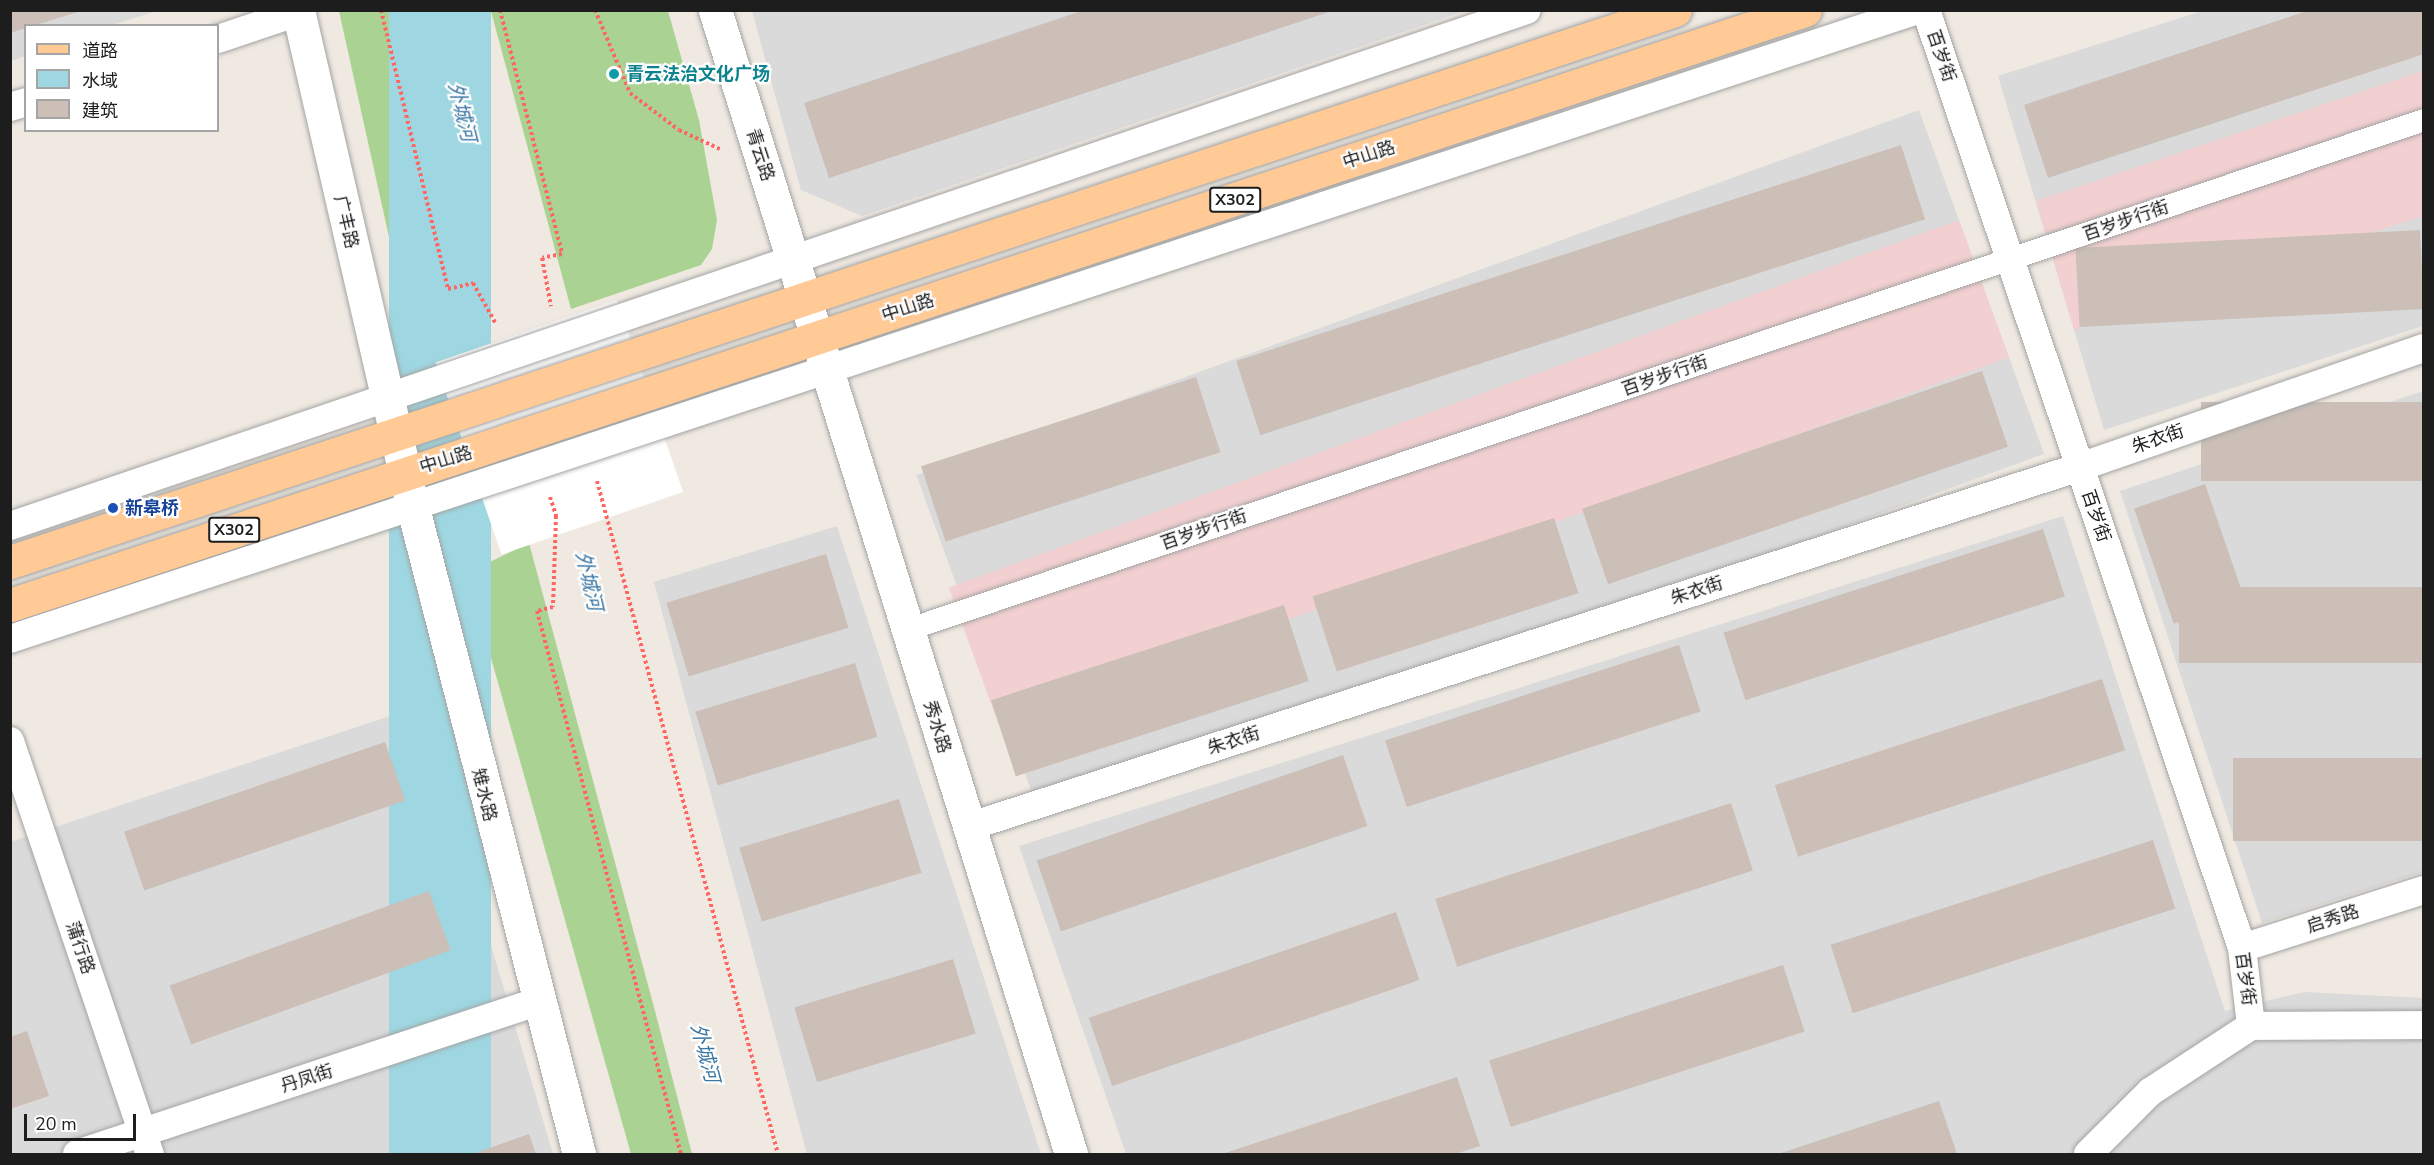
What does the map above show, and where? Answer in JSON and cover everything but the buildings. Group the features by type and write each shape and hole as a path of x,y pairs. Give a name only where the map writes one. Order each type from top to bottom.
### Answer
{"main road":[{"name":"X302","path":"10,562 1676,10"},
{"name":"中山路","path":"10,605 405,473 461,472 670,402 819,338 1805,10"}],"street":[{"name":"青云路","path":"715,10 764,170 808,298"},
{"path":"10,526 1527,10"},
{"path":"670,402 830,368 1917,10"},
{"name":"百岁街","path":"1926,10 2242,948 2251,1026"},
{"path":"219,39 298,11"},
{"name":"广丰路","path":"298,11 395,434"},
{"name":"百岁步行街","path":"907,630 2424,120"},
{"name":"秀水路","path":"808,298 907,630 1071,1155"},
{"name":"朱衣街","path":"968,827 2080,467 2424,348"},
{"name":"雉水路","path":"395,434 537,1002 579,1155"},
{"path":"10,639 412,504 461,472"},
{"name":"蒲行路","path":"10,741 146,1144"},
{"name":"启秀路","path":"2242,948 2424,891"},
{"name":"丹凤街","path":"77,1155 146,1144 537,1002"},
{"path":"2088,1155 2150,1092 2251,1026 2424,1025"}],"path":[{"path":"381,10 448,289"},
{"path":"500,10 562,254 542,258 552,310"},
{"path":"595,10 630,93 679,130 764,170"},
{"path":"596,478 778,1155"},
{"path":"537,611 681,1155"}],"shaded area":[{"path":"10,11 156,11 116,24 24,24 24,56 11,61"},
{"path":"752,11 1465,11 862,216 801,190"},
{"path":"2202,11 2423,11 2423,326 2104,430 1998,76"},
{"path":"2423,71 2423,216 2074,330 2036,201"},
{"path":"1919,110 2044,454 1042,819 916,475"},
{"path":"1959,220 2009,357 999,725 949,588"},
{"path":"2423,391 2423,872 2262,923 2120,491"},
{"path":"2063,516 2225,1011 2304,992 2423,998 2423,1154 1126,1154 1019,846"},
{"path":"837,526 1041,1154 807,1154 654,582"},
{"path":"420,706 553,1154 11,1154 10,842"}],"green space":[{"path":"339,11 389,11 475,347 448,352 412,341"},
{"path":"491,11 668,11 699,120 717,220 712,249 701,265 571,309"},
{"path":"529,543 692,1154 631,1154 467,573"}],"water":[{"name":"外城河","path":"389,11 491,11 491,1154 389,1154"}],"pier":[{"path":"617,300 683,492 502,554 435,363"}],"place":[{"name":"青云法治文化广场","path":"614,74"},
{"name":"新皋桥","path":"113,508"}]}
